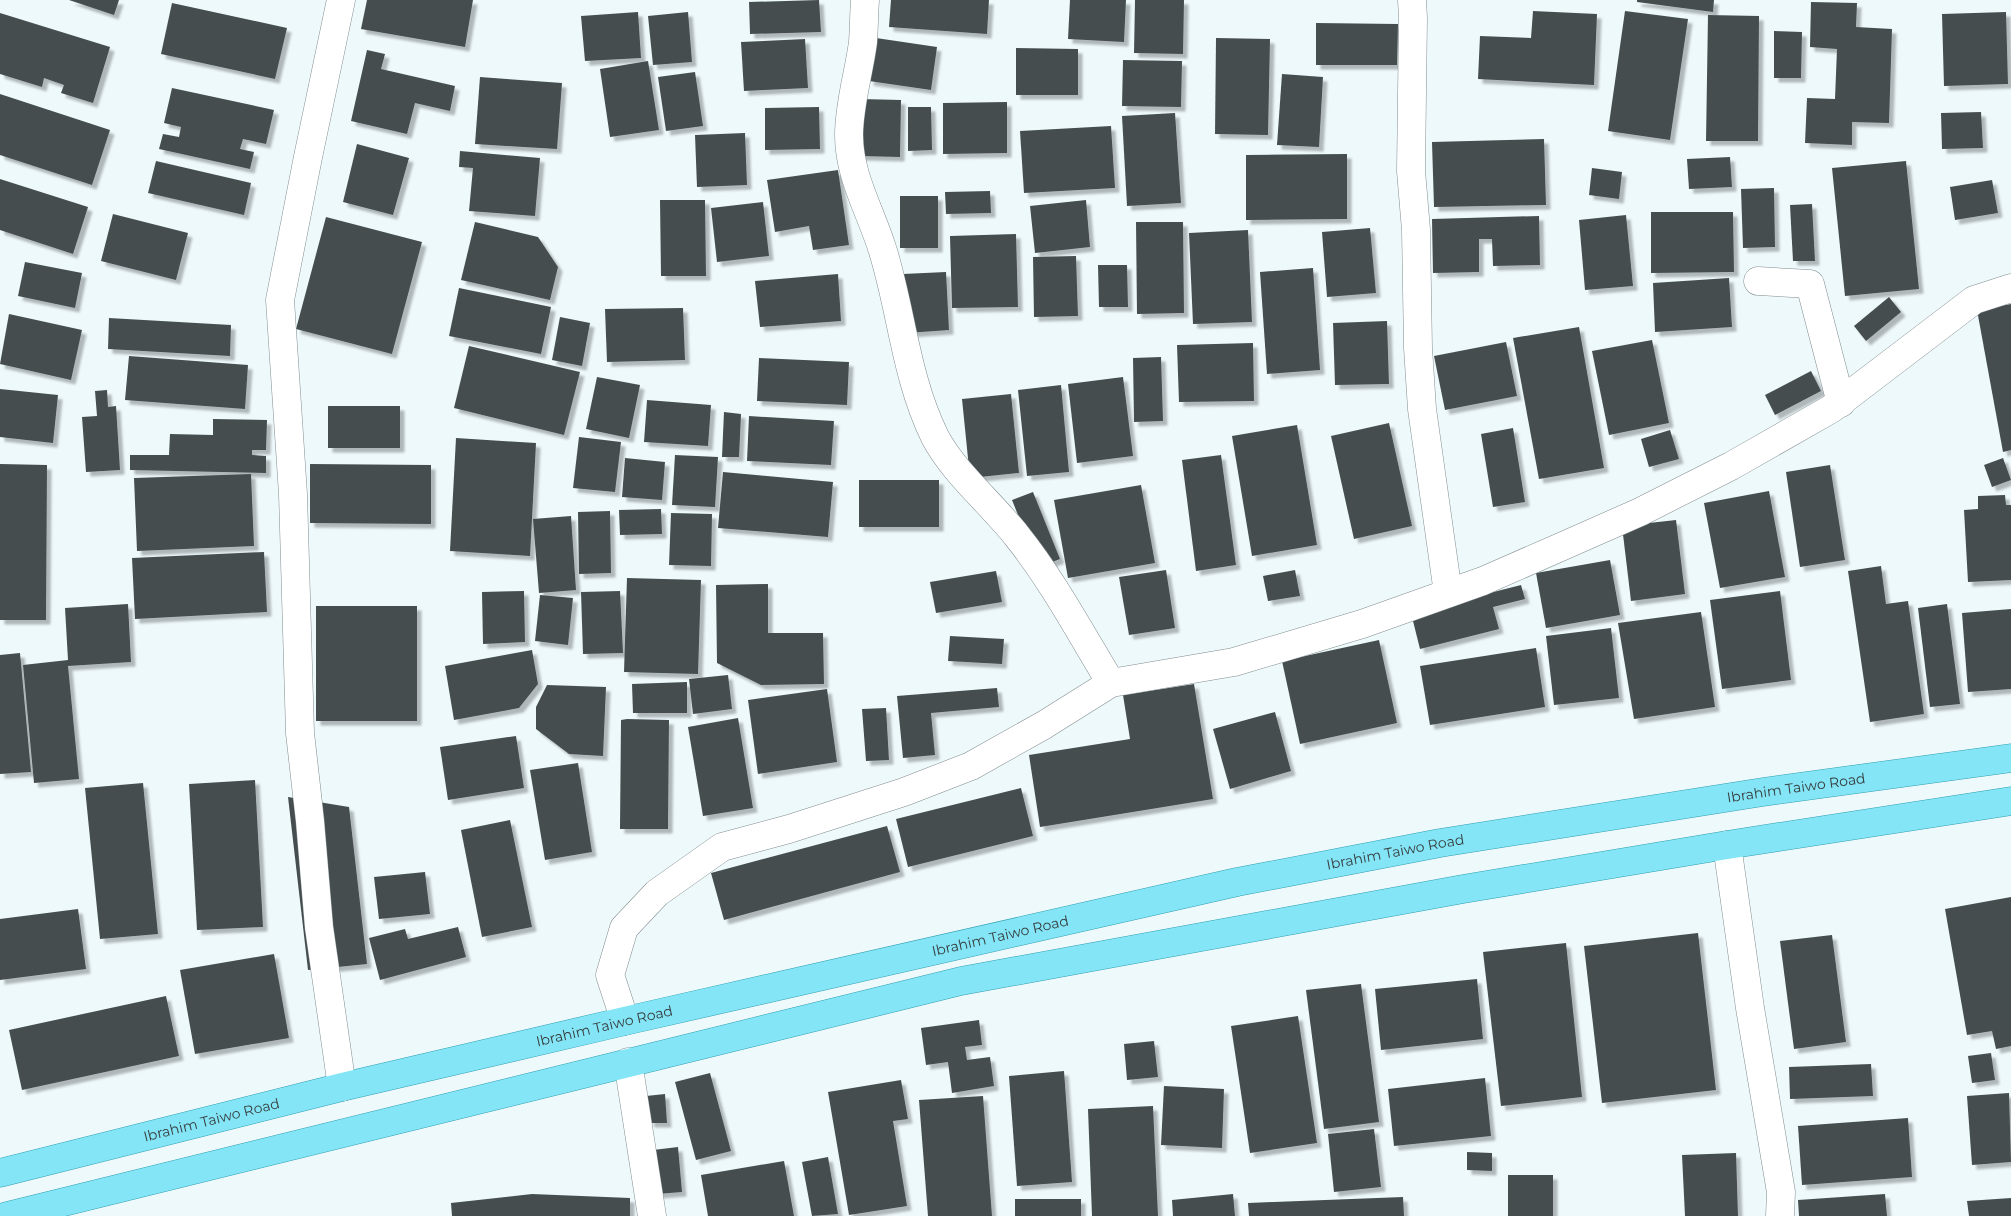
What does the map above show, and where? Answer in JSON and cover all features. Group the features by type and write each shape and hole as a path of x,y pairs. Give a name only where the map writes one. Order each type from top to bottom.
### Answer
{"main road":[{"name":"Ibrahim Taiwo Road","path":"0,1173 342,1087 1237,882 1421,847 1764,792 2011,758"},
{"path":"7,1216 961,981 1464,889 1727,845 2011,801"}],"street":[{"path":"341,0 280,300 293,494 300,733 319,926 342,1087"},
{"path":"865,0 863,42 849,136 855,176 882,248 920,406 937,440 964,477 1018,537 1051,586 1111,683"},
{"path":"1412,0 1414,18 1411,170 1416,230 1418,348 1422,409 1448,593"},
{"path":"1758,281 1810,284 1841,403"},
{"path":"625,1021 610,975 624,928 656,893 722,847 789,829 904,792 970,766 1044,725 1111,683 1234,662 1362,624 1492,577 1640,512 1731,466 1841,403 1974,300 2011,288"},
{"path":"1727,845 1750,1008 1781,1192 1780,1216"},
{"path":"628,1062 652,1216"}],"building":[{"path":"69,0 119,0 114,15"},
{"path":"367,0 473,0 465,47 361,29"},
{"path":"819,0 821,32 750,34 749,2"},
{"path":"891,0 989,0 987,34 889,27"},
{"path":"1070,0 1126,0 1124,42 1068,39"},
{"path":"1135,0 1184,0 1183,54 1134,53"},
{"path":"1637,0 1714,0 1713,12 1637,2"},
{"path":"1811,2 1857,3 1856,27 1892,29 1889,123 1852,122 1852,145 1805,143 1807,98 1835,99 1837,49 1810,47"},
{"path":"172,3 287,28 275,79 161,54"},
{"path":"1533,11 1597,14 1594,85 1478,79 1480,36 1531,38"},
{"path":"1625,11 1688,19 1670,140 1608,131"},
{"path":"638,12 641,58 585,61 581,16"},
{"path":"688,12 692,62 653,65 648,16"},
{"path":"2006,12 2008,84 1944,86 1942,14"},
{"path":"0,13 110,47 93,103 61,93 64,85 44,78 42,87 0,74"},
{"path":"1708,15 1759,16 1758,141 1706,141"},
{"path":"1316,23 1398,24 1397,65 1316,65"},
{"path":"1774,31 1802,32 1801,78 1774,78"},
{"path":"876,38 937,47 931,90 869,81"},
{"path":"1216,38 1270,39 1268,135 1215,134"},
{"path":"805,39 808,88 744,91 741,42"},
{"path":"1016,48 1078,49 1078,95 1016,95"},
{"path":"367,50 385,54 381,69 455,86 450,111 415,103 407,134 351,121"},
{"path":"1123,60 1182,61 1181,107 1122,106"},
{"path":"648,61 659,130 610,137 600,69"},
{"path":"695,72 703,126 666,131 658,77"},
{"path":"1282,74 1323,77 1319,147 1277,145"},
{"path":"480,77 562,83 557,149 475,144"},
{"path":"172,88 274,110 266,144 243,139 240,149 254,152 250,169 159,149 163,134 179,137 181,127 164,123"},
{"path":"0,94 110,130 92,185 0,155"},
{"path":"861,99 901,100 900,157 860,156"},
{"path":"1007,102 1007,153 943,154 943,103"},
{"path":"819,107 820,149 765,150 765,108"},
{"path":"908,107 931,107 932,150 908,151"},
{"path":"1981,112 1983,148 1942,149 1941,113"},
{"path":"1175,113 1181,203 1127,206 1122,116"},
{"path":"1111,126 1115,188 1024,193 1020,131"},
{"path":"745,133 747,185 697,187 695,135"},
{"path":"1544,139 1546,205 1434,207 1432,142"},
{"path":"357,144 409,158 393,215 343,202"},
{"path":"460,151 540,158 535,216 469,211 473,168 459,167"},
{"path":"1347,154 1347,219 1246,220 1246,155"},
{"path":"1730,157 1732,187 1689,189 1687,159"},
{"path":"156,161 251,183 244,215 148,193"},
{"path":"1906,161 1919,289 1845,296 1832,168"},
{"path":"1592,168 1622,172 1619,199 1589,195"},
{"path":"838,170 849,245 813,250 809,226 775,232 767,180"},
{"path":"0,179 88,207 73,254 0,230"},
{"path":"1992,180 1998,213 1955,220 1950,187"},
{"path":"1774,188 1775,247 1743,248 1741,189"},
{"path":"990,191 991,213 946,214 945,192"},
{"path":"900,196 938,196 938,248 900,248"},
{"path":"660,200 705,200 706,276 661,276"},
{"path":"1086,200 1090,247 1035,253 1030,206"},
{"path":"763,202 769,256 717,262 711,208"},
{"path":"1812,204 1815,261 1793,261 1790,205"},
{"path":"1651,212 1733,212 1734,272 1651,273"},
{"path":"113,214 188,233 176,280 101,261"},
{"path":"1626,215 1633,286 1585,290 1579,220"},
{"path":"1539,216 1540,265 1493,266 1492,239 1479,239 1479,272 1433,273 1432,219"},
{"path":"326,217 422,242 392,354 296,329"},
{"path":"475,222 538,237 558,267 550,300 461,280"},
{"path":"1136,222 1183,222 1184,313 1137,314"},
{"path":"1370,228 1376,293 1327,297 1322,232"},
{"path":"1248,230 1252,322 1193,324 1189,233"},
{"path":"1016,234 1018,307 952,308 950,236"},
{"path":"1076,256 1078,316 1034,317 1033,257"},
{"path":"25,262 82,273 75,308 18,296"},
{"path":"1098,265 1127,265 1128,307 1099,307"},
{"path":"1313,268 1320,370 1267,374 1260,272"},
{"path":"946,272 949,330 907,333 903,274"},
{"path":"838,274 841,321 760,327 755,281"},
{"path":"1729,278 1732,327 1655,332 1653,283"},
{"path":"459,288 551,307 541,354 449,336"},
{"path":"1889,297 1901,312 1866,341 1854,326"},
{"path":"2011,304 2011,450 2003,452 1977,310"},
{"path":"683,308 685,360 607,362 605,309"},
{"path":"9,314 82,330 71,380 0,364"},
{"path":"560,317 590,323 582,366 552,360"},
{"path":"109,318 231,325 230,356 108,349"},
{"path":"1387,321 1389,384 1335,385 1333,323"},
{"path":"1579,327 1604,468 1539,479 1513,338"},
{"path":"1652,340 1669,423 1609,435 1592,351"},
{"path":"1506,342 1517,396 1445,410 1434,356"},
{"path":"1253,343 1254,401 1179,402 1177,345"},
{"path":"469,346 580,372 564,435 454,408"},
{"path":"129,356 248,365 245,409 125,400"},
{"path":"1161,357 1163,421 1134,422 1133,358"},
{"path":"759,358 849,362 847,405 757,401"},
{"path":"1811,371 1821,391 1775,415 1765,395"},
{"path":"597,377 640,385 629,438 586,429"},
{"path":"1123,377 1133,456 1077,463 1068,384"},
{"path":"1061,385 1069,472 1027,476 1018,390"},
{"path":"0,389 58,395 53,443 0,437"},
{"path":"107,390 108,407 116,406 120,470 86,472 82,417 97,416 95,391"},
{"path":"1011,394 1019,473 970,478 962,399"},
{"path":"647,400 711,405 708,446 644,442"},
{"path":"328,406 400,406 400,448 328,448"},
{"path":"724,412 741,414 739,457 722,457"},
{"path":"749,416 834,421 831,465 747,461"},
{"path":"213,419 267,420 266,450 252,450 252,455 266,456 266,473 130,470 130,455 169,455 170,434 213,435"},
{"path":"1389,423 1412,526 1354,539 1331,436"},
{"path":"1297,425 1317,545 1252,556 1232,436"},
{"path":"1513,428 1525,502 1493,507 1481,434"},
{"path":"1670,430 1679,459 1649,467 1641,439"},
{"path":"579,437 621,442 615,492 573,488"},
{"path":"456,438 536,443 530,556 450,551"},
{"path":"675,455 718,457 715,507 672,505"},
{"path":"1221,455 1236,565 1196,571 1182,460"},
{"path":"625,458 665,462 662,500 622,497"},
{"path":"2003,458 2011,480 1992,487 1984,465"},
{"path":"0,464 47,465 46,620 0,620"},
{"path":"310,464 431,465 431,524 310,523"},
{"path":"1830,465 1845,560 1800,567 1786,472"},
{"path":"723,472 833,482 828,537 718,528"},
{"path":"251,474 254,546 137,551 134,478"},
{"path":"859,480 939,480 939,527 859,527"},
{"path":"1141,485 1155,563 1068,578 1054,500"},
{"path":"1769,491 1785,577 1720,588 1704,503"},
{"path":"1033,492 1060,559 1039,567 1012,500"},
{"path":"2005,495 2006,505 2011,505 2011,580 1968,582 1964,510 1978,509 1978,496"},
{"path":"661,509 662,534 620,535 619,510"},
{"path":"610,511 611,573 579,574 578,512"},
{"path":"671,513 712,514 711,566 669,565"},
{"path":"571,516 576,590 539,593 533,519"},
{"path":"1676,520 1685,594 1631,601 1622,526"},
{"path":"264,552 267,612 135,619 132,558"},
{"path":"1610,560 1620,615 1546,628 1536,573"},
{"path":"1881,566 1886,604 1908,601 1924,714 1870,722 1848,571"},
{"path":"1166,570 1175,628 1129,635 1119,577"},
{"path":"1295,570 1300,596 1268,601 1263,576"},
{"path":"996,571 1002,602 936,613 930,582"},
{"path":"627,578 701,580 698,674 624,672"},
{"path":"768,584 768,633 823,633 824,684 761,685 717,663 716,585"},
{"path":"1521,585 1525,599 1493,607 1499,629 1420,649 1411,613"},
{"path":"524,591 525,642 483,644 482,592"},
{"path":"620,591 623,653 583,654 581,592"},
{"path":"1780,591 1791,680 1722,689 1710,600"},
{"path":"540,595 573,598 568,645 535,641"},
{"path":"128,604 131,662 68,666 79,779 34,783 23,665 68,660 65,608"},
{"path":"1947,604 1960,704 1930,707 1918,608"},
{"path":"316,606 417,606 417,721 316,721"},
{"path":"2011,609 2011,689 1968,692 1962,613"},
{"path":"1701,612 1715,707 1634,719 1618,623"},
{"path":"1611,628 1619,698 1554,705 1546,636"},
{"path":"950,636 1004,639 1002,664 948,661"},
{"path":"1379,640 1397,723 1300,744 1282,661"},
{"path":"1536,648 1545,707 1430,725 1420,666"},
{"path":"532,650 538,684 519,708 454,720 445,666"},
{"path":"20,653 31,772 0,774 0,655"},
{"path":"728,675 732,709 693,714 689,679"},
{"path":"687,682 687,713 633,713 632,684"},
{"path":"1194,684 1213,799 1040,827 1029,755 1130,739 1123,695"},
{"path":"547,685 606,687 603,756 569,754 536,729 536,707"},
{"path":"997,688 999,707 931,713 935,755 903,758 897,696"},
{"path":"827,689 837,762 758,774 748,700"},
{"path":"886,708 889,760 866,761 862,709"},
{"path":"1275,712 1291,771 1230,789 1213,729"},
{"path":"738,718 753,808 703,816 688,727"},
{"path":"621,720 669,720 668,829 620,829"},
{"path":"516,736 524,788 448,800 440,747"},
{"path":"578,763 592,852 545,860 530,770"},
{"path":"255,780 263,927 197,930 189,784"},
{"path":"143,783 158,934 100,939 85,788"},
{"path":"1021,788 1033,836 908,867 896,819"},
{"path":"288,797 349,807 367,964 308,970"},
{"path":"510,820 532,927 482,937 461,830"},
{"path":"887,826 900,872 724,920 711,873"},
{"path":"425,872 430,914 379,919 374,877"},
{"path":"2011,897 2011,1046 1996,1049 1992,1031 1967,1035 1945,909"},
{"path":"78,909 86,969 0,980 0,919"},
{"path":"458,927 466,957 380,980 369,938 405,929 408,939"},
{"path":"1698,933 1716,1090 1602,1103 1584,946"},
{"path":"1832,935 1846,1042 1794,1049 1780,941"},
{"path":"1566,943 1582,1097 1501,1106 1483,952"},
{"path":"274,954 289,1038 195,1054 180,970"},
{"path":"1477,979 1483,1039 1381,1050 1375,989"},
{"path":"1361,984 1379,1122 1324,1129 1306,990"},
{"path":"166,996 179,1056 22,1090 9,1030"},
{"path":"1298,1016 1317,1143 1250,1153 1231,1026"},
{"path":"979,1020 982,1045 965,1047 967,1060 990,1057 994,1086 952,1093 948,1062 926,1065 921,1028"},
{"path":"1154,1041 1158,1077 1127,1080 1124,1044"},
{"path":"1991,1053 1995,1080 1972,1083 1968,1056"},
{"path":"1871,1064 1873,1096 1790,1099 1789,1067"},
{"path":"1064,1071 1072,1182 1017,1186 1009,1076"},
{"path":"710,1073 731,1151 696,1160 675,1082"},
{"path":"1485,1078 1491,1136 1394,1146 1388,1089"},
{"path":"901,1080 908,1119 893,1121 907,1206 849,1215 828,1092"},
{"path":"1164,1086 1224,1089 1222,1148 1161,1145"},
{"path":"2009,1093 2011,1162 1972,1165 1967,1096"},
{"path":"665,1094 667,1123 650,1123 646,1096"},
{"path":"983,1096 992,1216 928,1216 919,1100"},
{"path":"1153,1106 1158,1216 1092,1216 1088,1109"},
{"path":"1908,1118 1912,1177 1802,1185 1798,1126"},
{"path":"1374,1129 1381,1187 1334,1192 1328,1134"},
{"path":"678,1147 682,1192 657,1194 653,1150"},
{"path":"1467,1152 1492,1153 1492,1171 1467,1170"},
{"path":"1736,1153 1738,1216 1685,1216 1682,1155"},
{"path":"828,1157 838,1214 812,1216 802,1162"},
{"path":"784,1161 794,1216 708,1216 701,1175"},
{"path":"1508,1175 1553,1175 1553,1216 1508,1216"},
{"path":"532,1194 630,1198 630,1216 452,1216 451,1203"},
{"path":"1233,1194 1235,1216 1173,1216 1172,1200"},
{"path":"1885,1194 1887,1216 1799,1216 1798,1200"},
{"path":"1403,1197 1404,1216 1249,1216 1248,1203"},
{"path":"2011,1198 2011,1216 1969,1216 1967,1201"},
{"path":"1015,1199 1081,1199 1081,1216 1015,1216"}]}
